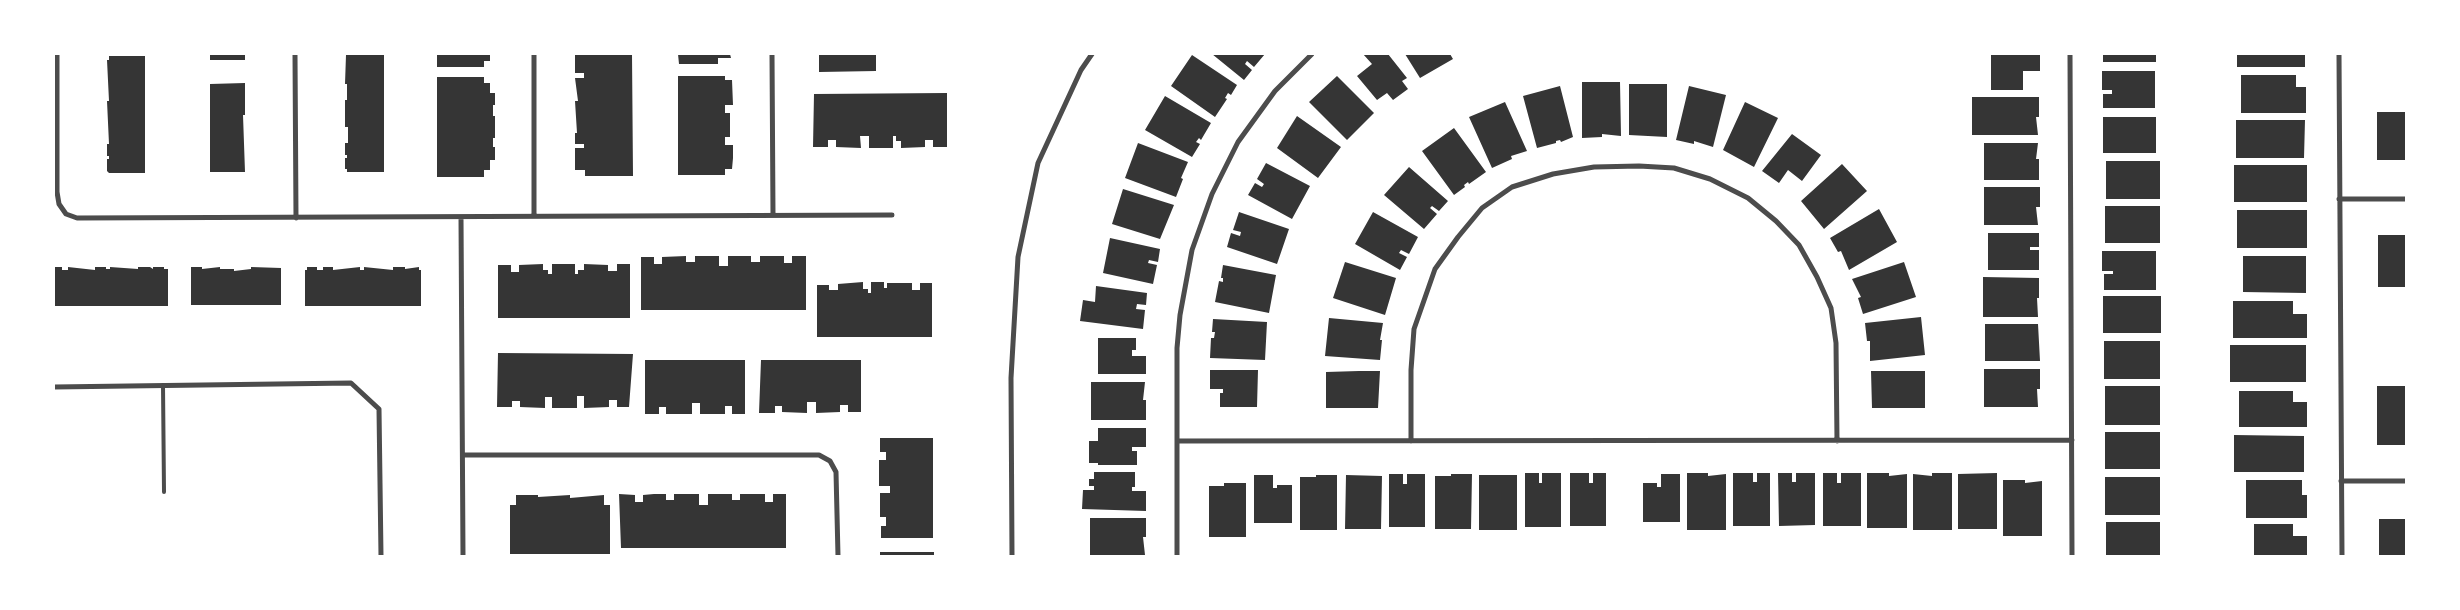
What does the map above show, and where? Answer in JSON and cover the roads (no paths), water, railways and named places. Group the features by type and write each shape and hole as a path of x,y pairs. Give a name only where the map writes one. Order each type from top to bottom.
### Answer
{"street":[{"path":"57,54 56,192 59,204 66,214 90,220 892,215"},
{"path":"295,54 296,218"},
{"path":"534,54 534,216"},
{"path":"772,54 773,215"},
{"path":"1012,556 1011,378 1018,257 1038,163 1081,70 1092,54"},
{"path":"1178,556 1177,348 1180,315 1190,258 1200,222 1224,168 1255,116 1275,91 1312,54"},
{"path":"2070,54 2072,556"},
{"path":"2339,54 2342,556"},
{"path":"1412,441 1411,370 1414,329 1435,269 1458,237 1482,208 1512,187 1553,174 1594,167 1639,166 1674,168 1710,179 1733,190 1748,198 1762,209 1799,245 1817,277 1831,308 1836,343 1837,441"},
{"path":"2339,199 2406,199"},
{"path":"461,217 463,556"},
{"path":"54,387 351,383 379,409 381,556"},
{"path":"1177,441 2072,440"},
{"path":"463,455 819,455 830,461 836,472 838,556"},
{"path":"2341,481 2406,481"}],"lane":[{"path":"163,386 164,492"}]}
